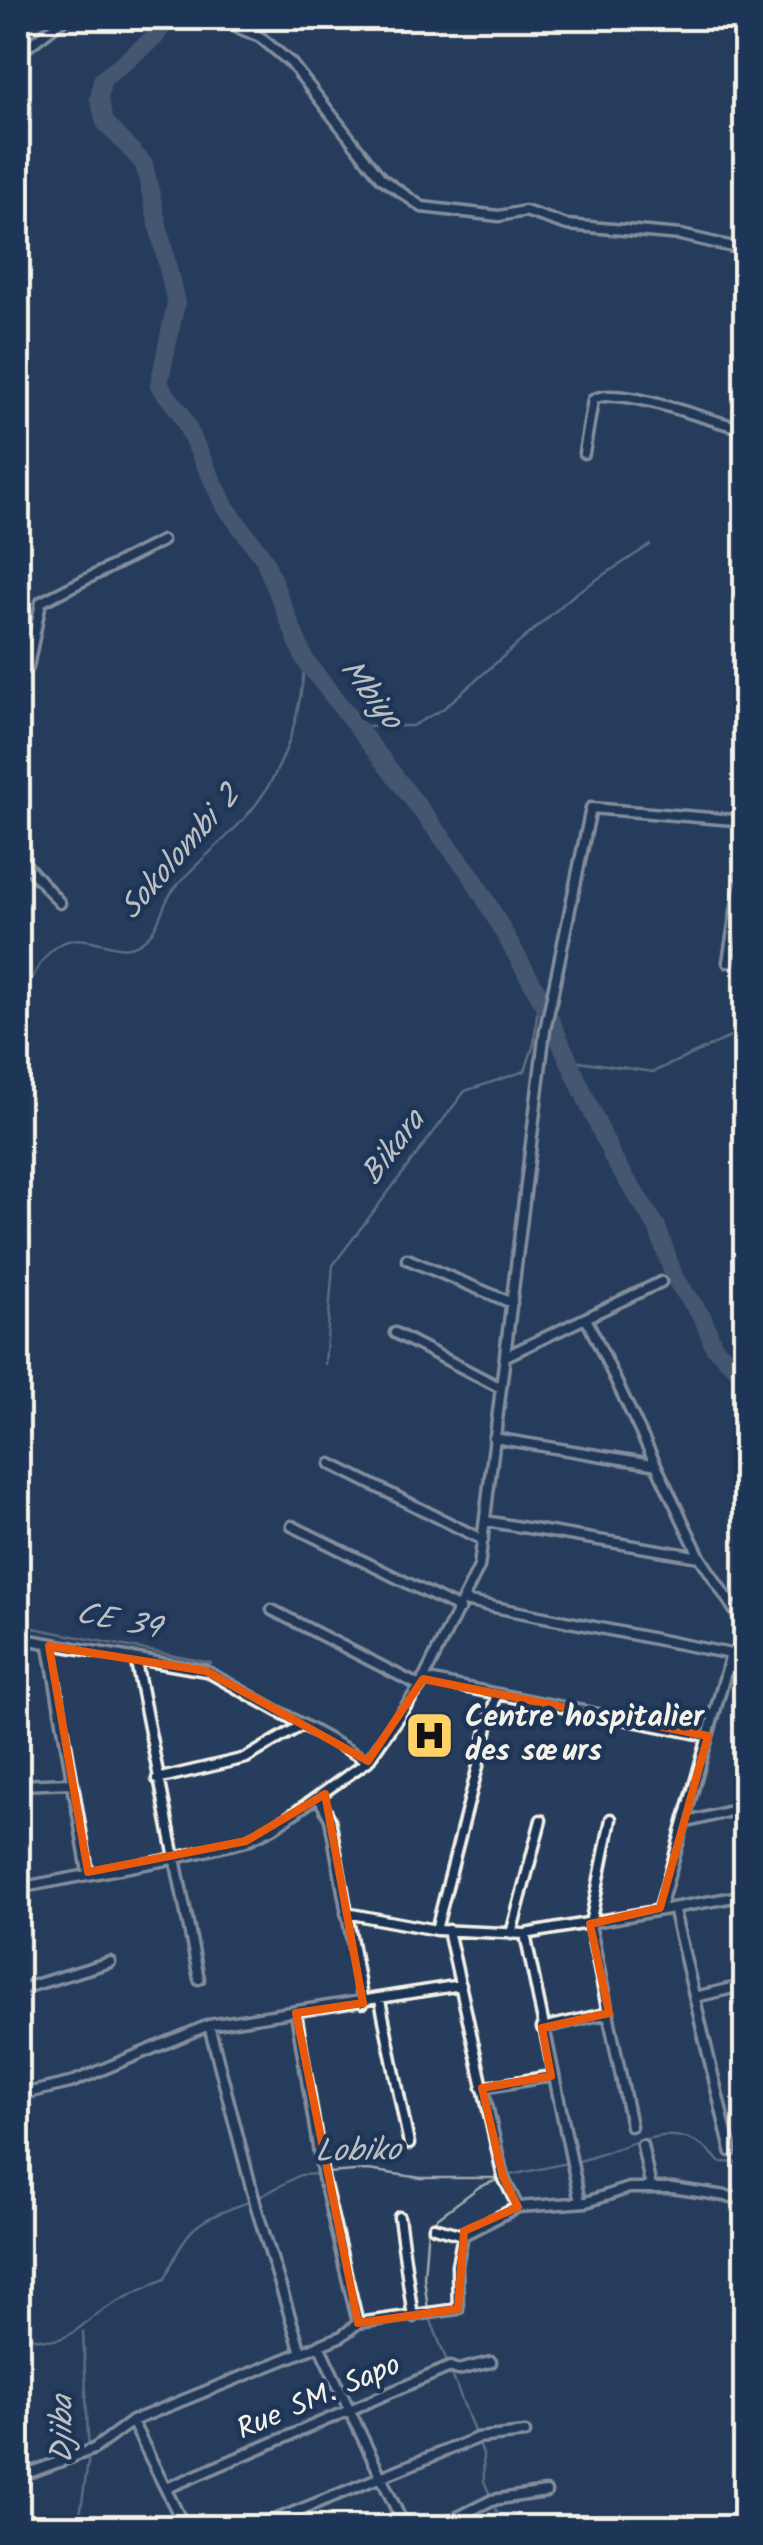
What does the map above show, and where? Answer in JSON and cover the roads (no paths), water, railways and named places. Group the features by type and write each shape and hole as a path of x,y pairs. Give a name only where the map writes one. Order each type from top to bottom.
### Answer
{"street":[{"path":"18,54 65,18"},
{"path":"216,18 260,37 292,63 381,178 422,207 499,216 525,212 567,225 681,235 746,250"},
{"path":"584,452 593,400 602,393 619,393 712,423 746,429"},
{"path":"18,670 28,667 41,602 162,541"},
{"path":"18,1888 246,1841 320,1798 368,1761 422,1682 479,1567 545,1030 591,808 746,822"},
{"path":"728,962 746,850"},
{"path":"18,856 60,903"},
{"path":"408,1260 512,1303"},
{"path":"506,1356 662,1282"},
{"path":"586,1318 700,1558 746,1628"},
{"path":"395,1334 501,1388"},
{"path":"494,1438 653,1464"},
{"path":"332,1464 483,1540"},
{"path":"486,1521 700,1558"},
{"path":"292,1526 462,1605 746,1657"},
{"path":"272,1610 422,1682 708,1736"},
{"path":"18,1638 206,1672 368,1761"},
{"path":"49,1644 88,1872"},
{"path":"660,1908 731,1654"},
{"path":"136,1662 198,1979"},
{"path":"436,1930 496,1696"},
{"path":"157,1780 246,1758 302,1725"},
{"path":"18,1786 71,1783"},
{"path":"320,1798 330,1818 363,2003"},
{"path":"684,1823 746,1808"},
{"path":"611,1819 590,1924 631,2126"},
{"path":"511,1934 541,1820"},
{"path":"346,1913 436,1930 525,1934 660,1908 674,1911 746,1895"},
{"path":"674,1911 731,2151"},
{"path":"448,1930 503,2177 518,2206"},
{"path":"525,1934 580,2202"},
{"path":"18,1990 110,1962"},
{"path":"18,2095 70,2083 209,2025 461,1985"},
{"path":"695,1997 746,1985"},
{"path":"380,2000 409,2144"},
{"path":"296,2013 320,2164 358,2323"},
{"path":"542,2028 609,2013"},
{"path":"209,2025 257,2210 301,2352"},
{"path":"482,2088 552,2076"},
{"path":"642,2145 650,2188"},
{"path":"434,2228 463,2235 518,2206 580,2202 629,2188 746,2199"},
{"path":"399,2217 413,2317"},
{"path":"18,2476 94,2450 132,2421 319,2345 358,2323 413,2317 460,2306 457,2265 463,2235"},
{"path":"319,2345 405,2528"},
{"name":"Rue SM. Sapo","path":"167,2488 450,2367 458,2370 492,2362"},
{"path":"132,2421 186,2528"},
{"path":"255,2528 477,2438 525,2432"},
{"path":"436,2528 492,2500 546,2492"}],"waterway":[{"name":"Mbiyo","path":"168,18 155,37 102,80 99,99 105,122 144,164 176,303 159,385 180,412 225,506 264,559 305,660 472,876 539,995 614,1160 657,1227 675,1279 703,1318 714,1347 739,1370 746,1396"},
{"path":"357,726 412,726 443,709 576,593 650,545"},
{"name":"Sokolombi 2","path":"18,989 28,987 57,946 72,940 127,947 147,938 172,892 242,821 269,785 294,725 305,660"},
{"name":"Bikara","path":"325,1364 333,1265 465,1091 525,1071 534,1044 539,995"},
{"path":"565,1059 653,1072 746,1030"},
{"name":"CE 39","path":"18,1625 211,1663"},
{"name":"Lobiko","path":"575,2162 650,2138 669,2136 703,2146 719,2162 746,2163"},
{"name":"Lobiko","path":"506,2176 567,2163"},
{"name":"Lobiko","path":"328,2173 368,2170 421,2178 499,2178"},
{"name":"Lobiko","path":"258,2198 300,2175 320,2174"},
{"path":"428,2310 424,2277 428,2225 479,2187 500,2179"},
{"name":"Lobiko","path":"18,2334 47,2340 65,2337 109,2306 165,2279 181,2246 196,2227 251,2201"},
{"path":"430,2318 483,2454 484,2481 504,2528"},
{"name":"Djiba","path":"78,2528 89,2456 83,2332"}],"place":[{"name":"Centre hospitalier des sœurs","path":"430,1735"}]}
